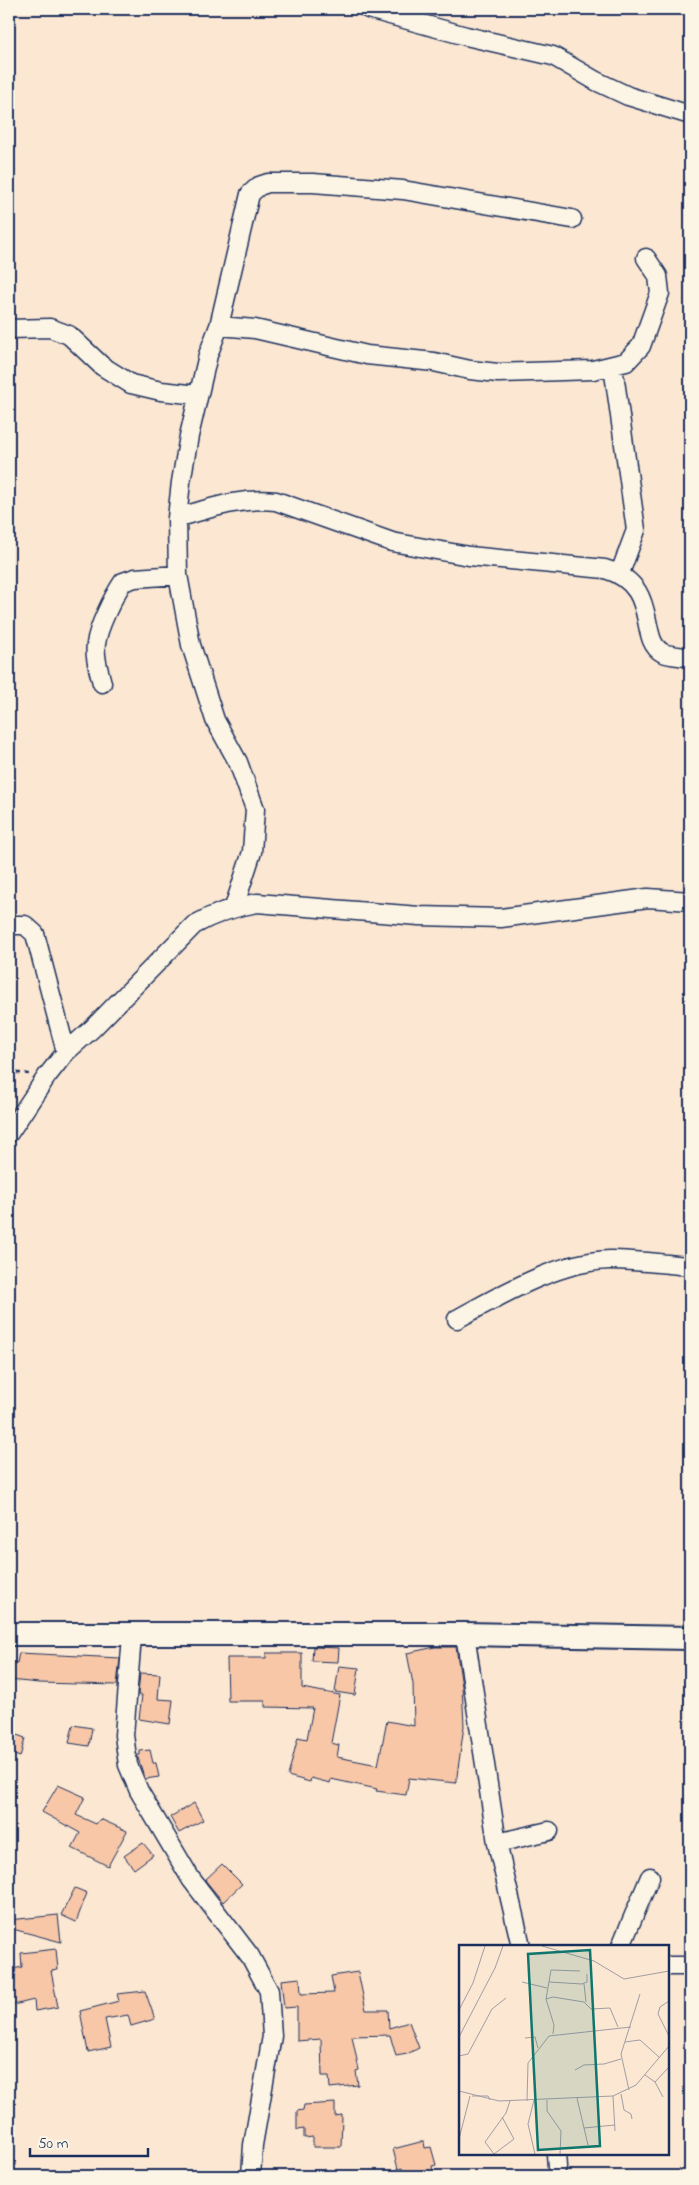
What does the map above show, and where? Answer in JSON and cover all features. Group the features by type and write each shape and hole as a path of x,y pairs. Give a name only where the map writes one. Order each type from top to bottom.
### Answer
{"street":[{"path":"368,9 466,36 553,56 596,81 628,96 690,115"},
{"path":"234,907 252,852 255,809 238,762 215,720 191,645 178,575 178,518 181,482 198,395 208,355 219,326 250,194 258,186 268,183 313,183 403,190 572,219"},
{"path":"219,326 255,329 366,356 434,362 470,370 521,372 593,370 626,362 640,346 660,293 658,276 646,258"},
{"path":"9,329 50,328 69,335 102,366 132,384 161,391 198,395"},
{"path":"612,366 636,530 620,573"},
{"path":"178,518 241,500 276,501 392,542 469,556 568,564 620,573 634,585 642,601 654,644 663,653 690,658"},
{"path":"102,683 96,660 95,644 100,629 123,582 135,578 178,575"},
{"path":"9,1133 47,1076 66,1052 92,1029 194,925 214,913 257,903 419,916 501,918 648,898 690,901"},
{"path":"9,925 25,925 35,934 66,1052"},
{"path":"457,1319 504,1294 568,1266 608,1260 690,1266"},
{"path":"9,1634 132,1636 465,1634 690,1638"},
{"path":"465,1634 497,1843 521,1945"},
{"path":"132,1636 124,1735 128,1765 139,1791 191,1879 250,1956 269,1991 272,2036 253,2145 251,2176"},
{"path":"497,1843 549,1830"},
{"path":"621,1945 650,1877"},
{"path":"669,1966 690,1966"}],"building":[{"path":"313,1647 339,1648 338,1662 312,1661"},
{"path":"435,1647 456,1647 462,1686 464,1726 456,1783 409,1778 406,1795 376,1791 377,1789 331,1779 330,1783 311,1778 310,1782 288,1776 298,1737 307,1739 313,1708 265,1707 265,1701 228,1701 227,1658 266,1658 266,1653 302,1653 302,1688 340,1695 331,1743 339,1745 337,1757 378,1765 387,1721 414,1726 413,1684 407,1653"},
{"path":"19,1653 120,1658 117,1685 39,1683 9,1680 9,1662 17,1663"},
{"path":"339,1666 359,1668 355,1695 335,1692"},
{"path":"140,1673 160,1674 158,1699 173,1700 170,1724 139,1719 142,1695 138,1695"},
{"path":"73,1725 92,1728 89,1746 69,1743"},
{"path":"9,1732 25,1738 20,1757 9,1753"},
{"path":"150,1750 153,1763 156,1763 159,1777 145,1779 137,1755 140,1755 140,1751"},
{"path":"58,1785 85,1797 76,1815 96,1824 100,1819 127,1831 108,1866 72,1848 80,1833 42,1812"},
{"path":"194,1803 203,1820 179,1833 170,1817"},
{"path":"143,1843 153,1855 134,1869 124,1856"},
{"path":"222,1864 242,1884 223,1902 205,1880"},
{"path":"75,1888 87,1893 76,1922 61,1915"},
{"path":"58,1915 61,1942 9,1928 9,1920"},
{"path":"56,1949 58,1970 51,1971 58,2007 35,2011 34,2000 9,2006 9,1970 22,1967 21,1953"},
{"path":"358,1972 366,2010 388,2010 389,2028 409,2022 419,2048 407,2054 396,2056 390,2035 352,2036 359,2070 356,2071 358,2085 330,2088 329,2076 322,2076 321,2039 297,2041 297,2007 284,2008 281,1980 300,1978 301,1994 334,1993 331,1976"},
{"path":"145,1991 155,2019 131,2026 128,2015 105,2019 111,2047 88,2052 80,2011 119,2001 117,1994"},
{"path":"335,2103 335,2116 342,2115 341,2147 313,2147 313,2137 304,2138 304,2129 297,2130 297,2111 303,2110 304,2105"},
{"path":"424,2141 425,2148 431,2147 436,2165 432,2166 434,2176 405,2176 402,2168 398,2169 393,2149"}]}
